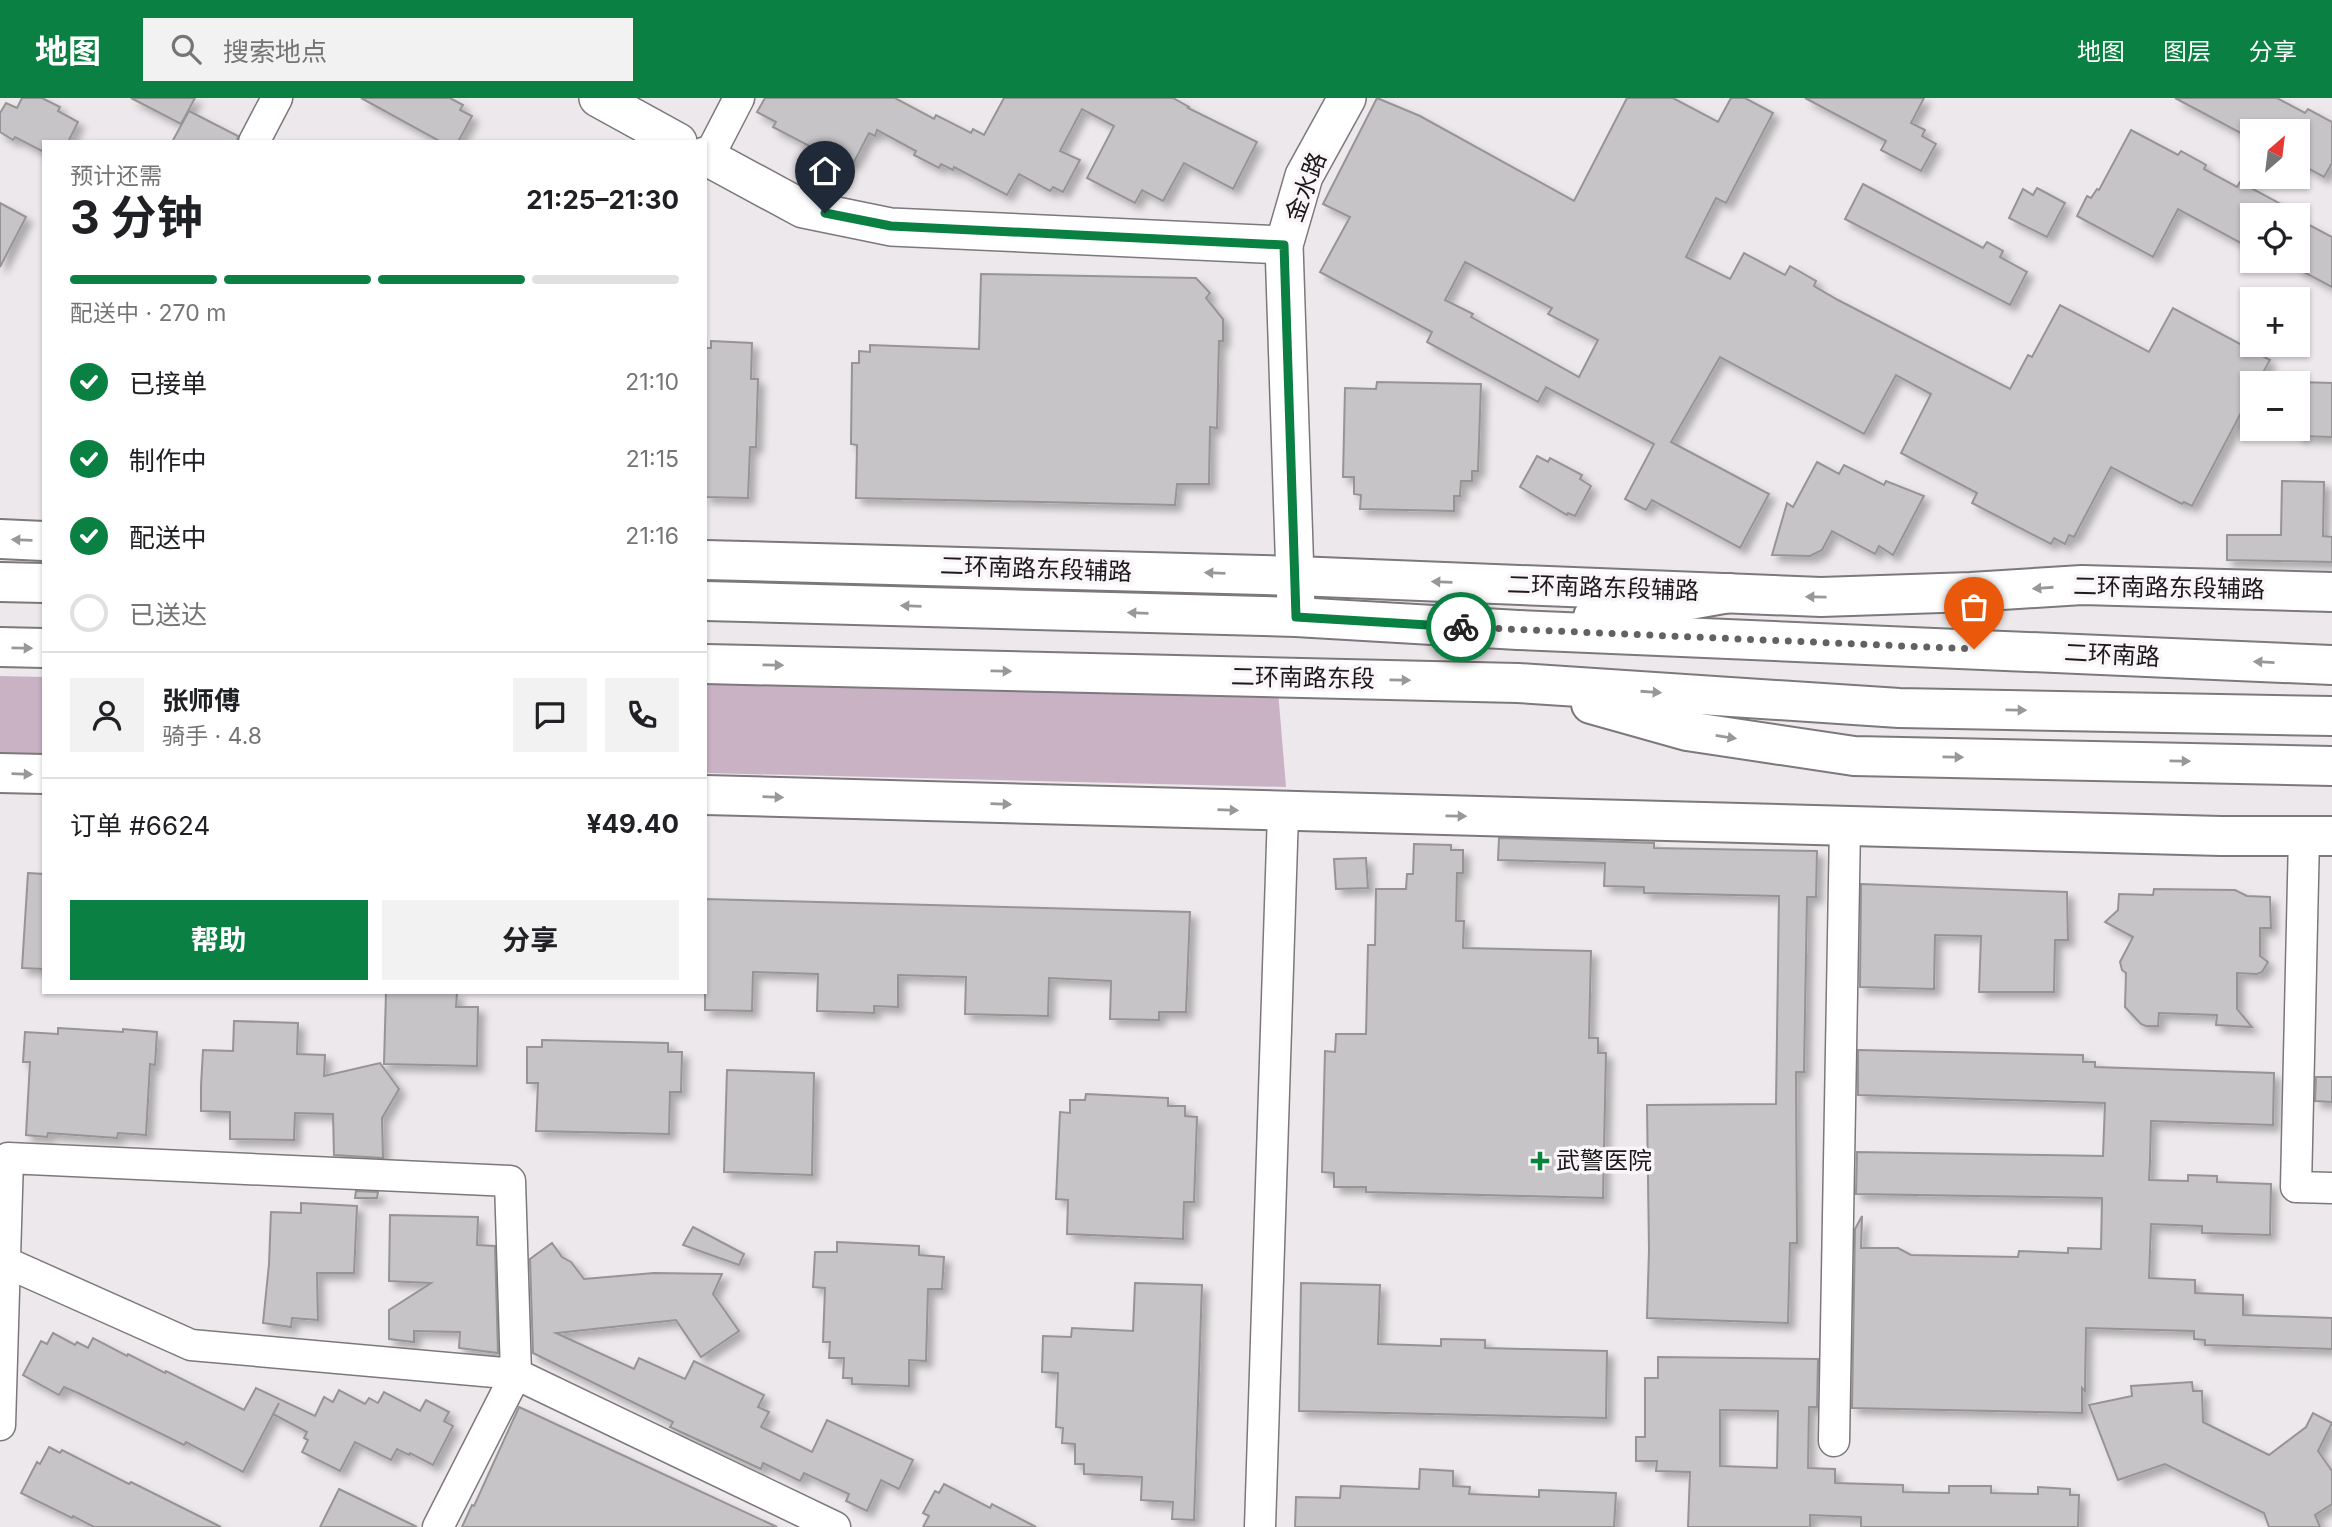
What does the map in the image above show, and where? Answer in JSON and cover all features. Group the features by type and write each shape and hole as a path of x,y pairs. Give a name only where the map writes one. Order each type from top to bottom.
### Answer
{"main road":[{"path":"0,539 42,541"},
{"name":"二环南路东段辅路","path":"707,560 1296,576 1821,597 2082,585 2332,592"},
{"path":"0,582 42,583"},
{"path":"707,601 1296,617 1518,630 1729,593"},
{"name":"二环南路","path":"1518,630 2332,665"},
{"path":"0,647 42,648"},
{"name":"二环南路东段","path":"707,664 1518,683 1899,708 2332,716"},
{"path":"1518,683 1687,731 1854,756 2332,766"},
{"path":"0,773 42,774"},
{"path":"707,795 1283,812 2318,836"}],"street":[{"path":"255,140 277,98"},
{"path":"598,98 675,140"},
{"path":"706,140 739,98"},
{"name":"金水路","path":"1296,617 1284,245 1304,176 1347,98"},
{"path":"707,157 803,209 891,226 1284,245"},
{"path":"1260,1527 1283,812"},
{"path":"1834,1441 1846,826"},
{"path":"2318,836 2296,1186 2332,1188"},
{"path":"0,1425 8,1158 510,1181 516,1374 438,1527"},
{"path":"5,1262 191,1345 516,1374 835,1527"}],"shaded area":[{"path":"0,676 42,677 42,757 0,756"},
{"path":"707,684 1278,691 1286,787 707,773"}],"building":[{"path":"22,98 42,98 60,107 58,111 78,122 69,140 42,140 42,151 0,132 0,113 6,103 17,108"},
{"path":"131,98 195,98 181,124"},
{"path":"361,98 450,98 463,105 460,110 472,116 459,140 437,140"},
{"path":"765,98 895,98 934,119 936,115 971,133 973,129 984,135 1004,98 1173,98 1257,142 1233,189 1184,163 1163,201 1142,190 1135,203 1087,178 1114,126 1082,109 1060,151 1080,160 1063,192 1053,187 1050,191 1019,174 1007,195 954,167 953,170 941,164 939,168 914,155 916,151 877,130 875,136 869,133 853,164 834,154 832,158 773,127 776,122 757,112"},
{"path":"1377,98 1420,116 1574,201 1627,98 1673,98 1718,122 1731,98 1745,98 1773,113 1726,203 1716,198 1686,257 1730,279 1744,253 1785,275 1790,266 1816,281 1814,286 1838,300 2010,389 2028,355 2032,357 2060,305 2149,352 2173,308 2240,344 2240,357 2264,357 2270,360 2264,371 2240,371 2240,415 2192,506 2184,502 2182,504 2111,467 2074,537 2069,535 2065,544 2054,538 2051,544 1972,503 1977,493 1901,453 1931,394 1896,375 1864,434 1720,357 1671,442 1769,494 1740,548 1652,500 1646,510 1625,499 1654,444 1546,387 1538,402 1427,342 1432,332 1320,272 1350,217 1323,204","holes":["1465,262 1552,308 1548,314 1598,340 1579,377 1445,300"]},
{"path":"1805,98 1924,98 1911,123 1925,130 1922,136 1936,144 1921,171 1881,150 1886,141"},
{"path":"2175,98 2277,98 2305,113 2308,109 2332,122 2332,163 2324,177 2310,169 2310,119 2240,119 2240,133"},
{"path":"189,111 238,136 237,140 173,140"},
{"path":"2131,130 2178,155 2181,151 2206,165 2204,169 2237,187 2240,182 2240,189 2253,189 2279,203 2240,203 2240,243 2178,209 2153,257 2077,216 2087,196 2091,198 2097,189 2099,190"},
{"path":"1863,184 1983,248 1987,242 2003,251 2000,257 2027,272 2010,305 1845,219"},
{"path":"2037,188 2065,203 2047,237 2009,218 2023,189 2033,195"},
{"path":"0,203 26,217 0,267"},
{"path":"2310,225 2332,237 2332,287 2306,273 2310,273"},
{"path":"981,274 1196,278 1210,293 1206,298 1223,319 1223,341 1219,341 1217,428 1210,427 1209,484 1177,484 1175,505 856,498 857,445 851,444 852,363 859,363 859,351 870,352 870,345 979,349"},
{"path":"711,341 752,343 751,379 758,379 756,447 750,447 748,498 707,497 707,348 711,348"},
{"path":"1377,382 1481,384 1478,471 1472,471 1472,481 1461,481 1460,496 1454,496 1454,511 1360,509 1361,495 1354,494 1354,477 1343,477 1345,388 1376,389"},
{"path":"2310,382 2332,383 2332,437 2310,436"},
{"path":"1537,456 1548,462 1550,458 1582,475 1580,479 1591,486 1575,516 1568,513 1567,515 1520,487"},
{"path":"1817,462 1839,474 1844,465 1884,485 1886,481 1924,496 1893,555 1879,546 1875,554 1832,531 1822,550 1810,556 1772,555 1787,503 1793,507"},
{"path":"2282,481 2324,482 2323,536 2332,537 2332,562 2227,560 2227,535 2281,535"},
{"path":"1499,838 1654,843 1654,848 1817,851 1816,897 1807,897 1804,1072 1796,1072 1797,1243 1790,1243 1788,1323 1647,1318 1647,1105 1776,1104 1779,896 1644,893 1644,887 1604,886 1605,863 1498,860"},
{"path":"1414,844 1451,845 1451,850 1463,850 1463,873 1457,873 1456,921 1464,921 1463,948 1591,951 1589,1038 1598,1038 1598,1053 1606,1053 1603,1198 1366,1192 1366,1187 1334,1187 1334,1173 1322,1172 1325,1051 1335,1052 1336,1034 1366,1034 1368,945 1375,945 1376,889 1406,889 1407,874 1413,874"},
{"path":"1366,858 1368,888 1336,889 1334,859"},
{"path":"28,873 42,874 42,969 22,968"},
{"path":"1861,884 2067,892 2068,940 2055,940 2054,992 1979,992 1981,936 1935,935 1934,989 1860,987"},
{"path":"2154,889 2235,890 2247,896 2270,897 2271,928 2260,928 2260,956 2268,962 2262,972 2257,974 2237,973 2237,1009 2252,1027 2216,1025 2217,1015 2159,1013 2158,1026 2146,1026 2125,1007 2126,973 2120,962 2133,937 2105,922 2118,910 2119,894 2153,895"},
{"path":"707,899 1190,912 1186,1012 1159,1012 1159,1020 1110,1019 1111,981 1049,978 1048,1016 965,1014 966,977 898,975 898,1007 874,1006 874,1013 817,1011 818,974 753,972 752,1011 705,1010"},
{"path":"386,994 457,994 456,1007 478,1007 477,1066 384,1064"},
{"path":"234,1021 298,1023 297,1054 325,1055 324,1076 380,1063 399,1089 382,1118 383,1158 334,1155 333,1114 295,1113 294,1140 230,1139 230,1112 201,1111 201,1086 203,1050 233,1051"},
{"path":"58,1028 157,1032 155,1065 150,1064 146,1135 118,1133 117,1138 48,1133 47,1137 26,1135 30,1062 23,1062 25,1032 58,1034"},
{"path":"542,1040 668,1043 668,1052 682,1052 681,1092 670,1092 669,1134 536,1131 538,1083 527,1083 527,1047 542,1047"},
{"path":"1858,1050 2083,1055 2083,1062 2095,1062 2095,1067 2274,1073 2273,1125 2151,1121 2149,1180 2188,1181 2188,1175 2217,1176 2217,1182 2271,1184 2270,1235 2202,1233 2202,1226 2151,1224 2149,1278 2195,1280 2195,1293 2243,1295 2243,1315 2332,1318 2332,1349 2205,1345 2205,1340 2194,1339 2194,1331 2086,1328 2082,1413 1852,1408 1855,1229 1862,1216 1861,1248 1898,1248 1911,1255 2018,1257 2019,1251 2068,1253 2068,1248 2101,1249 2102,1198 1856,1194 1857,1152 2103,1156 2105,1103 1858,1095"},
{"path":"727,1070 814,1073 812,1175 724,1172"},
{"path":"2316,1077 2332,1077 2332,1102 2315,1101"},
{"path":"1086,1094 1168,1098 1168,1106 1185,1106 1185,1116 1197,1117 1194,1202 1184,1202 1183,1239 1067,1234 1068,1200 1056,1199 1060,1112 1070,1113 1070,1100 1085,1100"},
{"path":"356,1191 378,1192 377,1198 355,1198"},
{"path":"301,1203 357,1206 354,1273 317,1273 318,1320 292,1318 291,1327 263,1323 271,1212 301,1213"},
{"path":"390,1215 478,1217 477,1245 495,1246 498,1353 459,1348 460,1332 414,1331 414,1342 389,1339 389,1310 431,1283 389,1281"},
{"path":"693,1227 744,1254 739,1265 683,1245"},
{"path":"837,1242 919,1246 919,1255 944,1257 942,1289 928,1289 926,1361 909,1360 909,1386 852,1384 852,1378 843,1378 844,1358 829,1358 830,1342 823,1342 825,1288 813,1287 815,1252 837,1252"},
{"path":"552,1243 584,1279 654,1273 722,1274 713,1294 739,1331 701,1357 676,1320 556,1333 634,1369 639,1358 685,1379 694,1361 764,1395 758,1407 769,1412 761,1427 812,1452 827,1420 913,1460 899,1489 881,1480 867,1511 846,1501 849,1494 804,1473 800,1481 763,1463 761,1469 670,1427 673,1422 533,1353 530,1259"},
{"path":"1135,1283 1202,1285 1194,1520 1172,1519 1173,1502 1141,1500 1142,1477 1084,1474 1084,1464 1075,1464 1075,1444 1062,1443 1063,1428 1056,1427 1058,1373 1042,1372 1043,1336 1071,1337 1072,1328 1133,1331"},
{"path":"1301,1283 1380,1285 1378,1344 1441,1346 1441,1339 1485,1340 1485,1348 1607,1351 1606,1418 1299,1411"},
{"path":"53,1333 75,1345 77,1342 88,1348 93,1338 244,1410 256,1388 315,1416 324,1397 333,1402 339,1390 365,1404 369,1398 378,1403 384,1392 420,1411 426,1400 449,1412 444,1421 453,1426 433,1465 397,1449 391,1460 355,1442 340,1471 302,1452 308,1440 304,1438 307,1432 273,1414 243,1472 186,1442 184,1445 78,1393 64,1387 59,1395 23,1375 41,1341 47,1344"},
{"path":"1658,1357 1818,1359 1817,1407 1809,1407 1808,1468 1835,1469 1835,1483 1903,1485 1903,1492 1949,1493 1949,1486 1991,1486 1991,1493 2038,1494 2038,1487 2070,1489 2070,1495 2079,1495 2078,1527 1861,1527 1861,1517 1810,1515 1810,1527 1688,1527 1690,1472 1656,1471 1657,1461 1636,1461 1636,1437 1645,1437 1645,1378 1658,1378","holes":["1720,1410 1778,1411 1777,1468 1720,1466"]},
{"path":"2192,1382 2193,1391 2202,1391 2203,1422 2269,1455 2306,1427 2313,1413 2332,1423 2318,1451 2332,1471 2332,1504 2315,1515 2320,1527 2269,1527 2264,1513 2165,1464 2118,1480 2089,1405 2132,1396 2131,1386"},
{"path":"519,1407 777,1527 462,1527"},
{"path":"49,1447 60,1453 62,1450 129,1484 131,1482 221,1527 94,1527 73,1516 72,1518 21,1493 37,1462 40,1464"},
{"path":"1420,1469 1453,1471 1453,1486 1470,1487 1469,1494 1539,1497 1539,1490 1616,1493 1614,1527 1295,1527 1296,1497 1340,1498 1341,1486 1419,1489"},
{"path":"944,1484 990,1508 992,1504 1036,1527 923,1527 929,1516 923,1513 935,1491 939,1493"},
{"path":"339,1489 417,1527 320,1527"}],"way so far":[{"path":"1461,627 1974,649"}],"place":[{"name":"武警医院","path":"1540,1161"}],"route":[{"path":"825,213 891,226 1284,245 1296,617 1461,627"}]}
